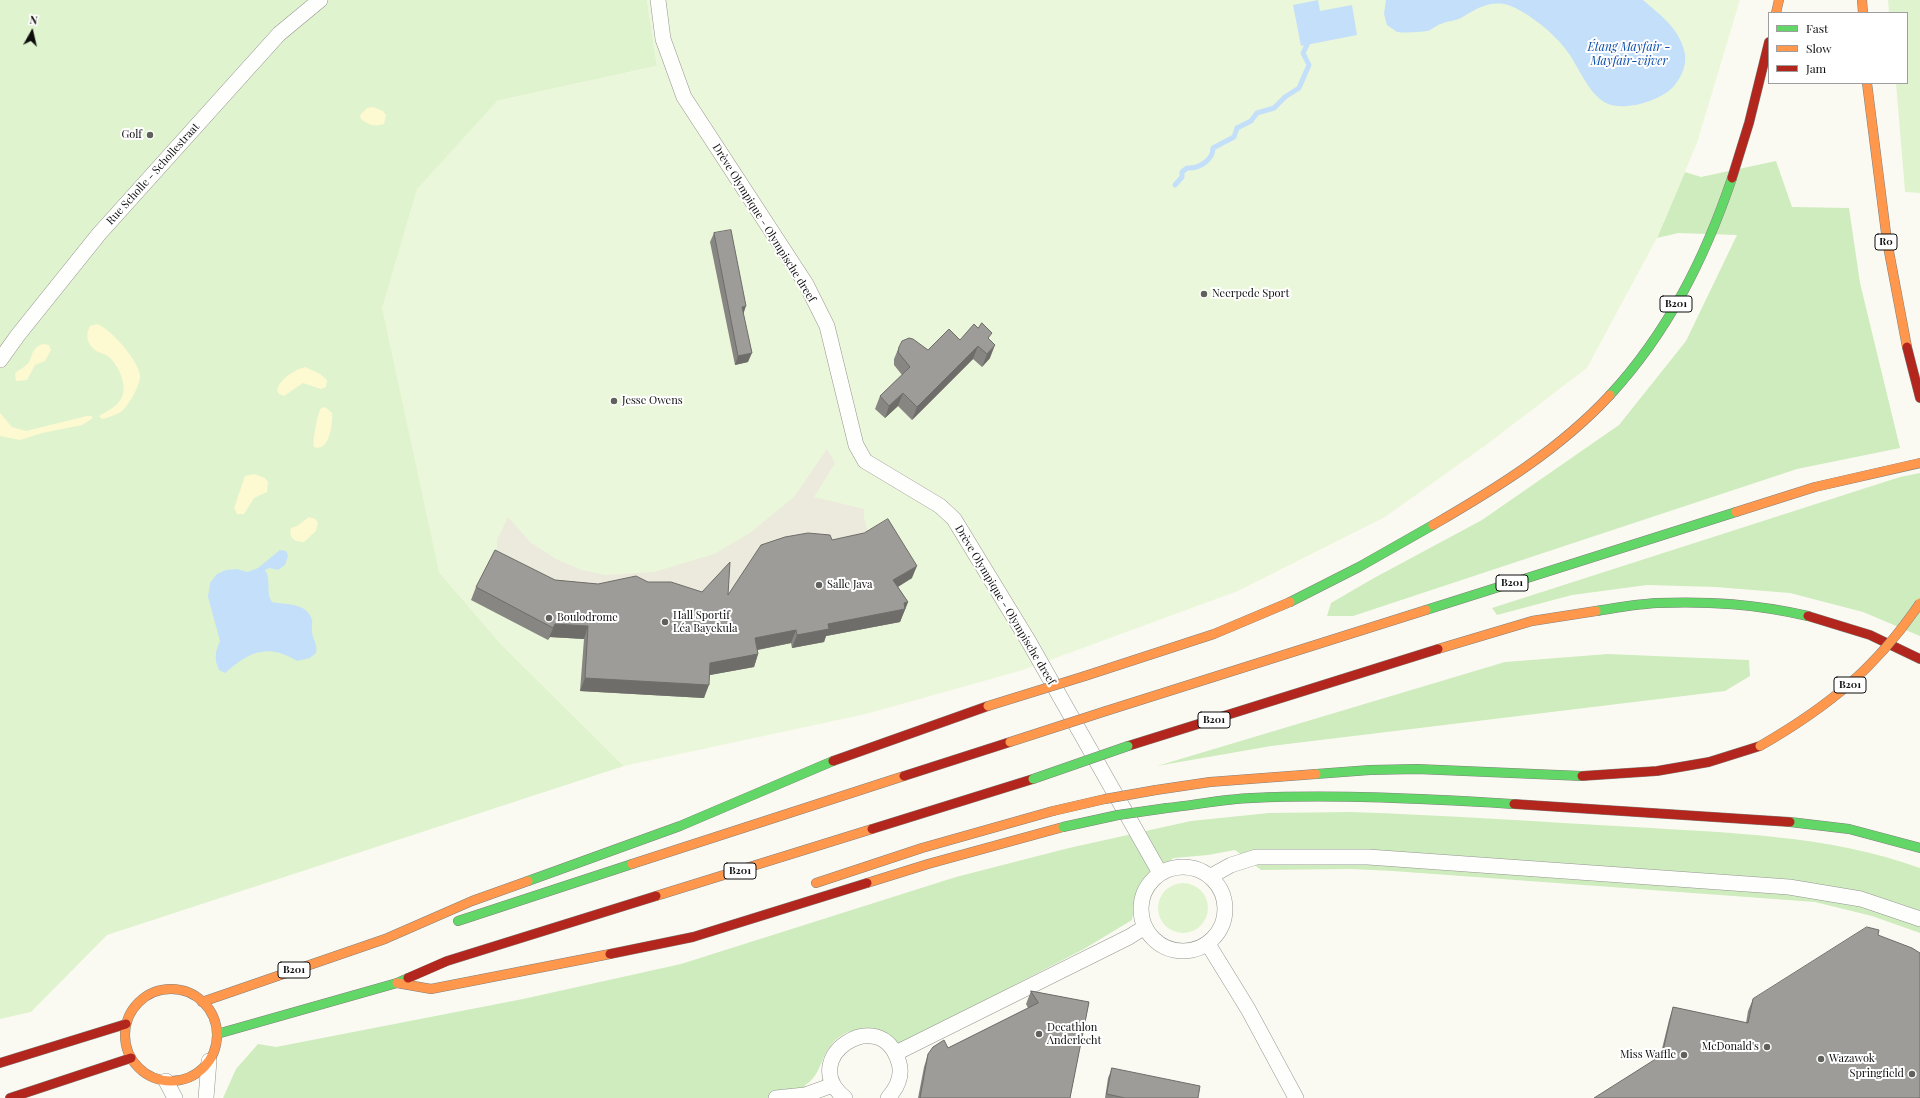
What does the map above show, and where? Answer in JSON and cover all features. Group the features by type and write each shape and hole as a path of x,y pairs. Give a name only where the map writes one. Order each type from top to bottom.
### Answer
{"highway":[{"path":"1776,12 1779,0"},
{"path":"1862,0 1863,12"},
{"name":"B201","path":"202,1002 385,939 472,902 680,826 854,753 988,706 1085,676 1232,627 1290,602 1384,554 1481,498 1550,451 1580,426 1623,381 1647,351 1666,323 1684,292 1702,254 1722,204 1746,131 1768,46"},
{"name":"R0","path":"1867,84 1874,163 1884,232 1905,341 1920,398"},
{"name":"B201","path":"385,939 474,916 1106,711 1815,488 1920,463"},
{"name":"B201","path":"217,1034 397,983 446,961 1033,779 1128,746 1532,621 1655,603 1715,602 1768,607 1824,620 1870,635 1920,659"},
{"name":"B201","path":"807,886 922,848 1053,811 1105,799 1156,790 1218,782 1370,770 1417,769 1578,776 1657,771 1709,762 1760,746 1809,718 1854,682 1894,639 1920,603"},
{"name":"B201","path":"397,983 431,989 693,937 928,864 1063,827 1118,815 1250,798 1322,796 1416,798 1815,824 1849,829 1920,848"},
{"name":"B201","path":"569,961 660,934"},
{"path":"175,989 191,994 202,1002 213,1017 217,1034 215,1048 209,1061 197,1072 181,1080 166,1081 154,1078 140,1070 131,1058 125,1042 126,1024 132,1010 144,998 159,990 175,989"},
{"path":"0,1063 126,1024"},
{"path":"10,1098 131,1058"}],"street":[{"name":"Rue Scholle - Schollestraat","path":"0,360 22,329 99,234 279,34 320,0"},
{"name":"Drève Olympique - Olympische dreef","path":"658,0 663,39 684,97 806,284 827,326 855,440 865,461 940,506 954,519 1029,642 1160,873"},
{"path":"1211,876 1231,865 1256,857 1368,857 1789,887 1861,899 1920,919"},
{"path":"1189,867 1200,870 1211,876 1219,886 1225,898 1226,910 1221,929 1208,944 1194,950 1180,951 1166,947 1154,939 1145,927 1141,912 1143,897 1149,884 1160,873 1174,868 1189,867"},
{"path":"896,1053 1129,937 1145,927"},
{"path":"1208,944 1248,1009 1296,1098"},
{"path":"845,1098 836,1091 832,1085 830,1070 834,1055 843,1044 857,1036 872,1036 886,1042 896,1053 901,1071 897,1089 888,1098"},
{"path":"206,1098 209,1061"},
{"path":"166,1081 175,1098"},
{"path":"776,1098 805,1095 832,1085"}],"green space":[{"path":"0,0 647,0 657,66 497,101 439,572 501,644 624,766 107,935 31,1012 0,1019"},
{"name":"Neerpede Sport","path":"647,0 1740,0 1697,143 1657,238 1587,368 1486,445 1385,517 1238,591 1023,670 866,714 624,766 501,644 439,572 382,308 417,189 497,101 657,66"},
{"path":"1888,0 1920,0 1920,193 1905,192 1896,84 1908,84 1908,12 1889,12"},
{"path":"1776,161 1792,207 1849,208 1860,283 1900,448 1797,469 1353,616 1327,616 1331,603 1482,520 1619,425 1686,341 1737,235 1678,233 1657,238 1685,172 1701,177"},
{"path":"1920,473 1920,636 1863,612 1790,593 1716,587 1647,585 1572,595 1497,615 1492,608 1900,477"},
{"path":"1608,654 1749,660 1750,676 1725,691 1271,746 1157,766 1505,662"},
{"path":"1350,812 1706,831 1779,837 1850,849 1886,857 1920,868 1920,933 1872,916 1815,902 1393,871 1351,869 1261,870 1235,850 1208,855 1174,858 1150,872 1138,887 1132,920 1084,949 900,1044 881,1035 862,1030 844,1034 828,1049 816,1074 810,1082 805,1085 809,1098 223,1098 236,1069 258,1044 276,1047 523,999 681,964 956,877 1069,848 1191,821 1269,813"},
{"path":"1188,883 1193,884 1201,890 1207,898 1207,918 1201,926 1193,932 1178,933 1173,932 1165,926 1159,918 1158,903 1159,898 1165,890 1173,884"}],"sand":[{"path":"373,107 383,111 386,115 384,124 372,125 361,119 360,115 367,108"},
{"path":"97,324 109,332 123,346 134,361 140,375 137,389 125,408 115,415 102,419 99,416 115,406 121,399 124,386 120,373 113,361 109,357 95,350 89,343 87,334 90,326"},
{"path":"43,344 49,345 51,350 45,361 35,365 27,380 16,381 16,372 28,363 33,351 38,346"},
{"path":"305,367 320,374 327,380 326,387 321,389 303,383 284,396 279,394 277,390 281,382 296,370"},
{"path":"325,407 332,413 331,430 327,442 323,446 319,448 314,447 318,415 321,408"},
{"path":"0,413 12,427 26,431 87,416 91,416 93,418 82,425 42,433 20,440 0,436"},
{"path":"254,474 265,478 268,482 267,492 254,498 244,514 237,514 234,508 245,476"},
{"path":"309,517 318,522 316,531 304,542 293,539 290,534 291,528 297,526"}],"shaded area":[{"path":"827,449 835,463 814,497 864,509 864,518 870,540 733,595 724,589 697,605 594,597 490,563 497,548 497,540 508,517 530,542 556,559 582,570 606,575 654,572 714,554 750,533 794,497"}],"water":[{"path":"1318,0 1320,11 1352,5 1357,35 1301,46 1293,5"},
{"name":"Étang Mayfair - Mayfair-vijver","path":"1386,0 1643,0 1662,16 1673,28 1684,50 1685,64 1680,78 1674,86 1660,96 1651,101 1631,106 1612,105 1604,102 1593,92 1562,44 1540,24 1516,8 1501,4 1483,6 1461,18 1446,22 1429,30 1417,32 1397,32 1387,25 1384,14"},
{"path":"280,550 286,551 288,556 285,565 278,570 270,568 265,570 268,578 270,598 272,602 295,605 306,610 312,620 312,630 316,653 310,658 297,661 276,652 259,652 250,655 225,673 219,670 216,662 216,652 220,641 208,597 210,583 217,574 226,570 237,569 247,572 258,568"}],"building":[{"path":"731,230 746,306 742,307 752,353 738,356 714,233"},
{"path":"982,323 992,333 988,338 995,345 987,354 978,346 917,407 903,393 889,406 880,396 910,367 898,352 902,341 909,338 913,339 928,350 949,329 960,340 974,324 978,328"},
{"path":"888,519 917,566 893,580 908,602 904,603 905,609 828,624 829,629 797,635 796,630 755,638 758,654 710,663 709,685 585,678 588,626 555,624 553,628 476,587 495,550 555,580 598,584 636,576 648,582 671,582 702,592 730,562 728,595 761,545 785,537 808,533 830,535 832,540 864,533"},
{"path":"1867,927 1879,930 1878,935 1912,948 1920,953 1920,1098 1594,1098 1662,1055 1673,1007 1748,1023 1753,999"},
{"name":"Decathlon Anderlecht","path":"1031,991 1089,1002 1070,1098 920,1098 928,1054 933,1047 944,1040 948,1048 1038,1003"},
{"path":"1112,1068 1200,1086 1198,1098 1125,1098 1107,1094"}],"waterway":[{"path":"1175,185 1182,177 1182,172 1187,168 1196,167 1208,160 1211,156 1213,148 1234,137 1237,128 1251,121 1257,113 1274,108 1285,97 1299,88 1309,65 1303,53 1307,45"}],"traffic: fast":[{"path":"1610,395 1650,346 1683,293 1710,237 1732,178"},
{"path":"1426,610 1736,512"},
{"path":"1290,602 1359,567 1433,525"},
{"path":"1596,611 1626,606 1696,602 1751,606 1808,616"},
{"path":"1033,779 1128,746"},
{"path":"528,881 680,826 833,761"},
{"path":"1316,774 1370,770 1417,769 1582,776"},
{"path":"1167,808 1252,798 1285,797 1383,798 1514,804"},
{"path":"1063,827 1118,815 1167,808"},
{"path":"1790,822 1849,829 1920,848"},
{"path":"458,921 632,864"},
{"path":"217,1034 397,983 408,978"}],"traffic: slow":[{"path":"1776,12 1779,0"},
{"path":"1862,0 1863,12"},
{"path":"1867,84 1887,241 1907,347"},
{"path":"1433,525 1481,497 1549,450 1591,415 1610,395"},
{"path":"1736,512 1815,487 1920,463"},
{"path":"1085,676 1214,634 1290,602"},
{"path":"1760,746 1808,716 1849,684 1868,667 1886,647 1920,603"},
{"path":"1106,711 1426,610"},
{"path":"1438,649 1532,621 1596,611"},
{"path":"988,706 1085,676"},
{"path":"1010,742 1106,711"},
{"path":"1156,790 1210,782 1316,774"},
{"path":"632,864 904,776"},
{"path":"1053,811 1105,799 1156,790"},
{"path":"816,883 922,848 1053,811"},
{"path":"867,883 928,864 1063,827"},
{"path":"656,896 872,829"},
{"path":"202,1002 385,939 472,901 528,881"},
{"path":"397,983 431,989 610,954"},
{"path":"171,989 188,993 203,1003 213,1018 217,1035 213,1052 203,1067 188,1077 171,1081 154,1077 139,1067 129,1052 125,1035 129,1018 139,1003 154,993 171,989"}],"traffic: jam":[{"path":"1732,178 1749,123 1768,46"},
{"path":"1907,347 1920,398"},
{"path":"1808,616 1870,635 1920,659"},
{"path":"1128,746 1438,649"},
{"path":"833,761 988,706"},
{"path":"904,776 1010,742"},
{"path":"1582,776 1657,771 1709,762 1760,746"},
{"path":"872,829 1033,779"},
{"path":"1514,804 1790,822"},
{"path":"610,954 693,937 867,883"},
{"path":"408,978 447,961 656,896"},
{"path":"0,1063 126,1024"},
{"path":"10,1098 131,1058"}],"place":[{"name":"Golf","path":"150,135"},
{"name":"Neerpede Sport","path":"1204,294"},
{"name":"Jesse Owens","path":"614,401"},
{"name":"Salle Java","path":"819,585"},
{"name":"Boulodrome","path":"549,618"},
{"name":"Hall Sportif Léa Bayekula","path":"665,622"},
{"name":"Decathlon Anderlecht","path":"1039,1034"},
{"name":"McDonald's","path":"1767,1047"},
{"name":"Miss Waffle","path":"1684,1055"},
{"name":"Wazawok","path":"1821,1059"},
{"name":"Springfield","path":"1912,1074"}]}
